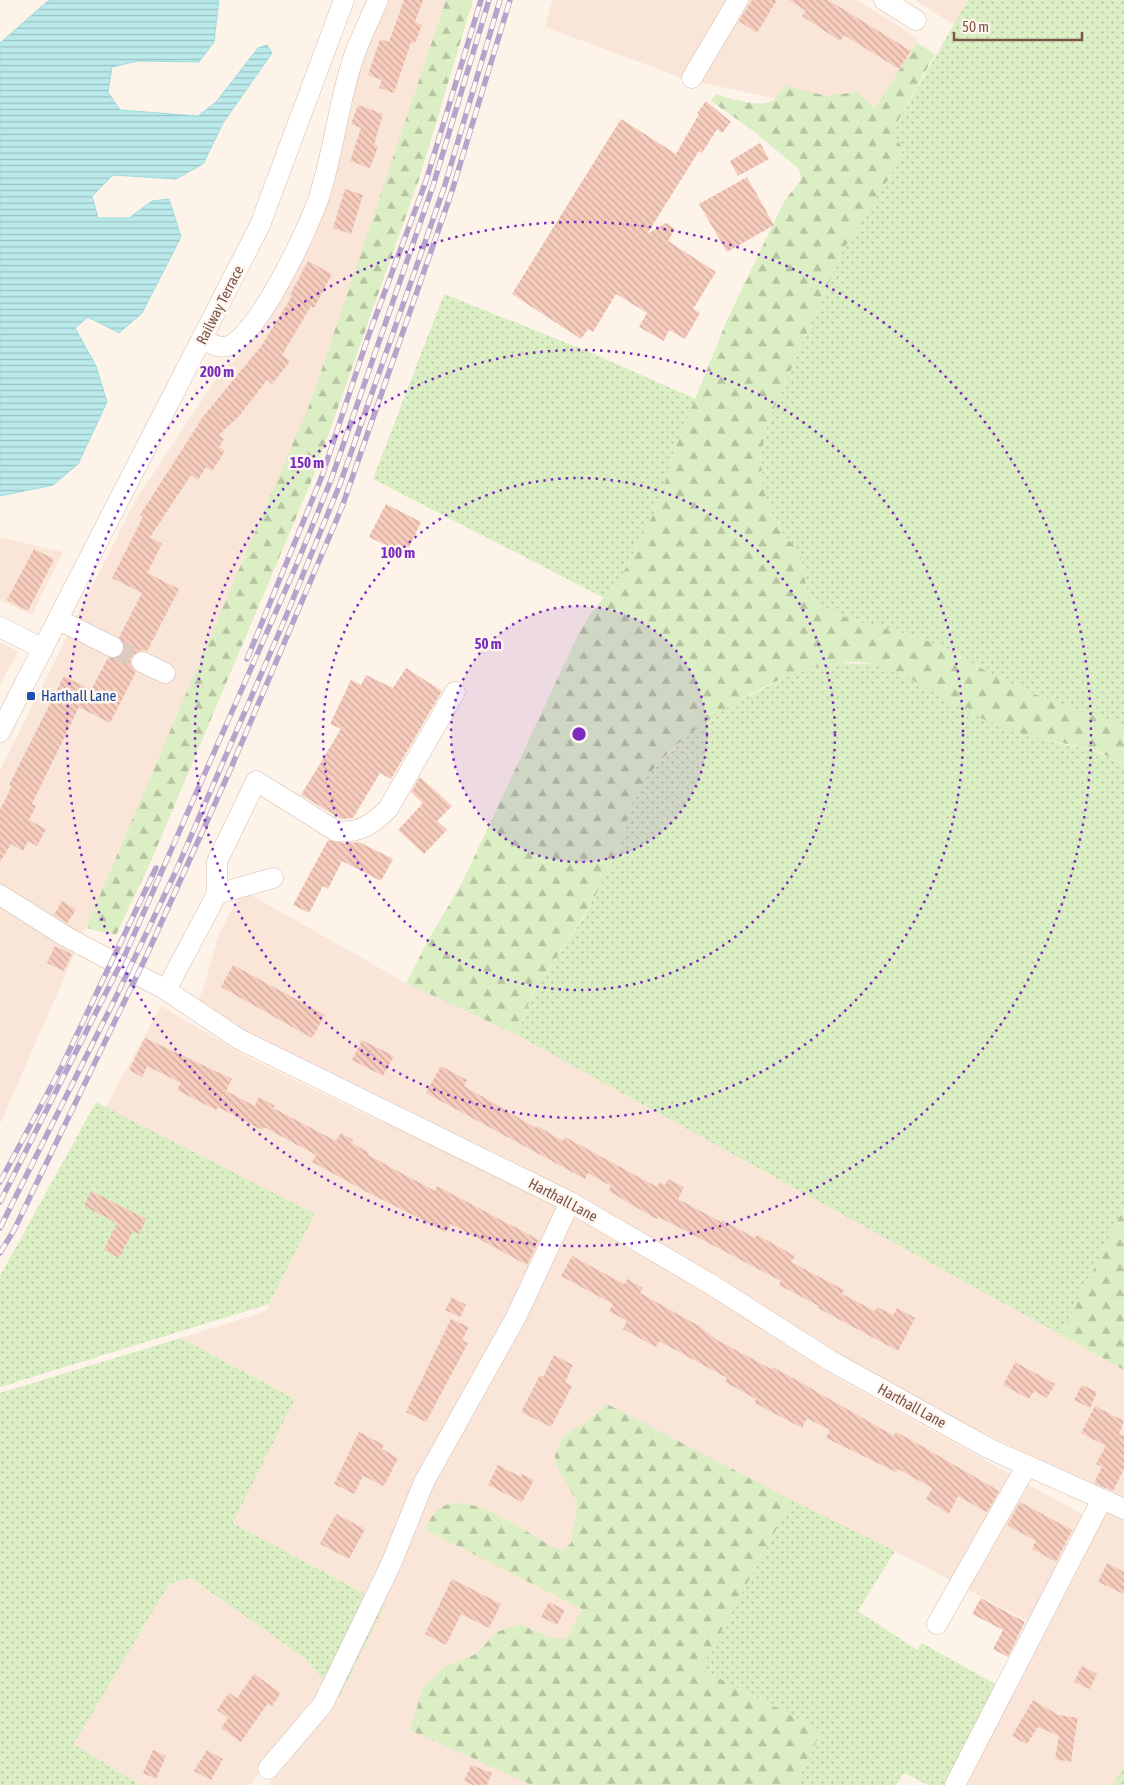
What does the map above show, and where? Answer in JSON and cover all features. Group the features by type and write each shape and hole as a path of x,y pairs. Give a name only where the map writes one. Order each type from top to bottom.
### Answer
{"street":[{"name":"Railway Terrace","path":"0,732 260,226 344,0"},
{"path":"203,339 218,347 227,347 240,339 272,294 302,237 318,198 354,55 378,0"},
{"path":"692,78 738,0"},
{"path":"884,0 916,20"},
{"path":"59,620 113,647"},
{"path":"0,627 43,649"},
{"path":"142,662 165,673"},
{"path":"166,990 218,894 217,862 256,782 336,831 347,832 374,823 388,809 455,692"},
{"path":"218,894 273,878"},
{"name":"Harthall Lane","path":"0,896 65,936 166,990 240,1039 570,1202 709,1284 831,1361 988,1448 1026,1467 1062,1480 1124,1509"},
{"path":"268,1769 323,1704 391,1564 424,1482 516,1317 570,1202"},
{"path":"937,1624 1026,1467"},
{"path":"955,1785 1102,1499"}],"shaded area":[{"path":"388,0 446,0 311,401 128,832 0,1124 0,770 135,501 218,376 248,346 277,299 347,110 363,57"},
{"path":"552,0 857,0 919,39 866,124 841,113 685,79 545,27"},
{"path":"915,0 968,0 954,25"},
{"path":"0,537 63,552 32,615 0,600"},
{"path":"0,642 18,651 0,685"},
{"path":"242,890 406,983 517,1035 573,1065 1124,1370 1124,1500 961,1422 241,1030 196,1003 202,992 219,934"},
{"path":"161,1006 244,1055 368,1116 426,1138 585,1219 692,1282 836,1377 1094,1521 1103,1505 1124,1516 1124,1785 962,1785 1031,1623 895,1551 792,1500 639,1785 267,1785 339,1698 384,1605 233,1523 295,1399 181,1338 266,1311 315,1214 105,1108"},
{"path":"191,1578 304,1658 326,1683 273,1750 251,1785 140,1785 74,1744 169,1584"}],"green space":[{"path":"446,0 473,0 419,179 314,475 151,861 116,935 86,928 311,401"},
{"path":"968,0 1124,0 1124,726 1009,683 930,642 859,622 819,604 813,599 806,586 802,563 797,549 774,519 764,492 761,464 762,449 769,420 842,252 894,170 903,149 892,132"},
{"path":"917,43 935,54 892,132 903,149 894,170 842,252 769,420 762,449 761,464 764,492 774,519 797,549 802,563 806,586 813,599 819,604 859,622 930,642 1009,683 1124,726 1124,765 1094,750 1027,735 991,722 968,712 900,674 876,665 848,662 816,667 782,679 747,696 714,716 684,739 660,762 642,784 631,806 613,861 572,934 536,988 517,1035 406,983 430,937 462,883 578,635 589,616 621,577 651,519 660,499 675,449 727,320 785,200 801,180 799,169 751,129 711,101 716,94 746,102 769,102 776,98 784,86 827,96 856,92 875,108"},
{"path":"444,294 589,352 696,399 675,449 660,499 651,519 621,577 604,598 373,479"},
{"path":"830,663 873,664 908,676 968,712 1048,741 1093,750 1124,765 1124,1208 1061,1335 517,1035 528,1005 540,982 584,917 619,847 629,809 641,784 658,764 697,727 732,704 791,675"},
{"path":"96,1102 315,1214 269,1304 0,1387 0,1276"},
{"path":"1124,1208 1124,1370 1061,1335"},
{"path":"181,1338 295,1399 233,1523 385,1605 339,1698 304,1658 191,1578 169,1584 74,1744 140,1785 0,1785 0,1393"},
{"path":"607,1404 792,1500 701,1669 822,1731 795,1785 532,1785 410,1730 423,1688 443,1668 476,1654 497,1632 519,1624 551,1638 567,1639 582,1609 426,1530 431,1519 435,1513 447,1504 463,1503 480,1507 563,1551 571,1543 577,1507 576,1500 556,1465 555,1456 562,1439 570,1431 584,1424"},
{"path":"792,1500 895,1551 858,1611 917,1650 922,1643 997,1685 946,1785 928,1785 904,1773 896,1785 795,1785 822,1731 701,1669"},
{"path":"1124,1765 1124,1785 1114,1785"}],"water":[{"path":"49,0 219,0 214,42 199,62 138,61 112,67 108,92 120,110 198,116 216,102 258,48 267,45 272,53 223,123 203,164 176,179 113,175 92,196 98,218 129,218 152,201 169,199 181,237 142,313 119,333 88,317 75,328 96,366 107,402 78,464 53,485 0,496 0,43"}],"building":[{"path":"404,0 423,0 415,22 422,25 415,43 411,42 394,93 379,88 382,80 368,75 380,39 389,42"},
{"path":"752,0 777,0 757,33 739,21"},
{"path":"789,0 828,0 911,51 899,69 844,35 840,41 802,16 806,11"},
{"path":"706,101 731,122 722,133 717,129 702,153 699,151 647,234 666,223 675,229 668,241 716,272 693,309 700,313 685,339 669,330 664,341 639,327 647,313 616,294 593,332 588,329 581,339 512,294 621,119 676,154 699,114 697,113"},
{"path":"358,105 383,114 374,145 378,146 370,168 350,161 361,128 351,124"},
{"path":"760,143 769,159 738,176 730,161"},
{"path":"747,177 774,225 727,252 699,204"},
{"path":"345,189 363,195 351,234 333,228"},
{"path":"308,261 332,274 314,308 311,306 282,355 290,361 272,384 267,380 240,415 219,435 224,439 219,447 225,451 212,471 206,467 198,480 191,475 150,537 162,544 147,573 179,589 147,651 141,650 132,656 130,663 136,672 110,723 79,707 32,804 36,806 29,820 46,829 37,846 28,841 23,851 11,844 0,862 0,810 12,786 9,785 64,676 91,690 108,658 119,657 124,652 125,646 119,637 142,593 112,578 143,517 140,515 203,417 262,345 292,296 290,295"},
{"path":"386,504 421,522 405,555 369,537"},
{"path":"34,549 54,559 28,611 7,600"},
{"path":"406,668 442,691 391,779 380,773 353,818 341,819 301,795 341,729 330,724 351,680 361,685 366,675 393,688"},
{"path":"420,777 452,806 437,821 447,830 424,854 398,830 423,803 411,792"},
{"path":"328,840 343,843 359,842 393,859 381,881 342,861 328,889 323,886 309,913 293,905"},
{"path":"62,901 76,910 67,923 54,915"},
{"path":"55,946 72,954 64,971 47,963"},
{"path":"233,965 325,1015 312,1038 221,987"},
{"path":"145,1038 232,1079 226,1091 255,1106 259,1097 275,1106 273,1108 336,1141 341,1133 353,1140 352,1143 369,1153 368,1155 405,1175 435,1191 437,1186 539,1240 527,1265 451,1224 446,1232 365,1191 312,1162 316,1155 264,1127 262,1130 218,1107 216,1110 177,1090 181,1083 147,1066 142,1077 129,1070"},
{"path":"362,1040 394,1056 383,1076 352,1060"},
{"path":"441,1066 467,1080 464,1086 536,1128 537,1126 563,1141 565,1137 657,1187 660,1182 665,1185 668,1179 684,1187 678,1199 755,1238 757,1235 795,1256 791,1262 844,1290 842,1294 875,1311 877,1307 893,1315 897,1308 915,1318 898,1351 779,1285 781,1281 659,1217 657,1219 644,1212 609,1191 611,1186 588,1173 585,1179 426,1093"},
{"path":"91,1191 146,1219 139,1234 133,1231 119,1258 104,1250 117,1223 84,1206"},
{"path":"572,1256 624,1284 627,1279 643,1288 640,1293 699,1326 717,1340 771,1369 772,1367 789,1376 894,1436 896,1432 913,1441 999,1491 987,1512 958,1496 949,1514 926,1499 932,1488 898,1469 896,1472 826,1438 830,1430 807,1418 802,1428 755,1403 756,1399 725,1382 727,1378 659,1341 656,1347 623,1329 627,1321 609,1311 613,1304 561,1276"},
{"path":"452,1297 466,1305 460,1317 445,1310"},
{"path":"451,1319 469,1327 462,1340 468,1343 426,1422 406,1412"},
{"path":"554,1355 573,1365 565,1382 572,1386 551,1427 521,1412 540,1375 543,1377"},
{"path":"1015,1362 1055,1384 1047,1398 1034,1391 1029,1399 1003,1385"},
{"path":"1082,1385 1097,1392 1090,1408 1074,1400"},
{"path":"1095,1406 1124,1421 1119,1434 1124,1436 1124,1469 1113,1491 1094,1483 1102,1467 1096,1464 1106,1446 1081,1433"},
{"path":"359,1432 384,1445 382,1449 398,1458 384,1486 363,1476 354,1494 334,1484"},
{"path":"498,1465 521,1477 522,1474 534,1480 522,1502 488,1485"},
{"path":"1020,1502 1072,1530 1056,1562 1032,1549 1036,1541 1007,1525"},
{"path":"336,1514 365,1529 349,1559 320,1544"},
{"path":"1107,1563 1124,1572 1124,1594 1098,1582"},
{"path":"452,1579 501,1604 489,1628 461,1614 446,1645 425,1634"},
{"path":"981,1598 1025,1622 1008,1657 993,1649 1003,1630 972,1614"},
{"path":"549,1602 565,1610 557,1625 541,1617"},
{"path":"1082,1666 1097,1674 1090,1689 1074,1682"},
{"path":"254,1674 281,1693 272,1706 268,1703 241,1742 221,1728 228,1718 217,1710 229,1693 237,1698"},
{"path":"1033,1700 1058,1715 1078,1718 1071,1762 1055,1759 1059,1736 1038,1727 1027,1744 1012,1736"},
{"path":"153,1750 166,1756 156,1779 143,1773"},
{"path":"207,1750 223,1759 211,1780 194,1771"},
{"path":"471,1765 492,1773 487,1785 473,1785 464,1781"}],"tunnel":[{"path":"113,647 142,662"}],"railway":[{"path":"247,659 322,476 368,337 426,181 481,0"},
{"path":"0,1202 125,955 296,566 331,480 433,186 489,0"},
{"path":"0,1228 116,997 175,873 282,626 340,484 444,188 500,0"},
{"path":"0,1253 14,1230 144,961 231,768 342,507 452,191 510,0"},
{"path":"0,1182 61,1068 156,868"}],"place":[{"name":"Harthall Lane","path":"31,696"}]}
